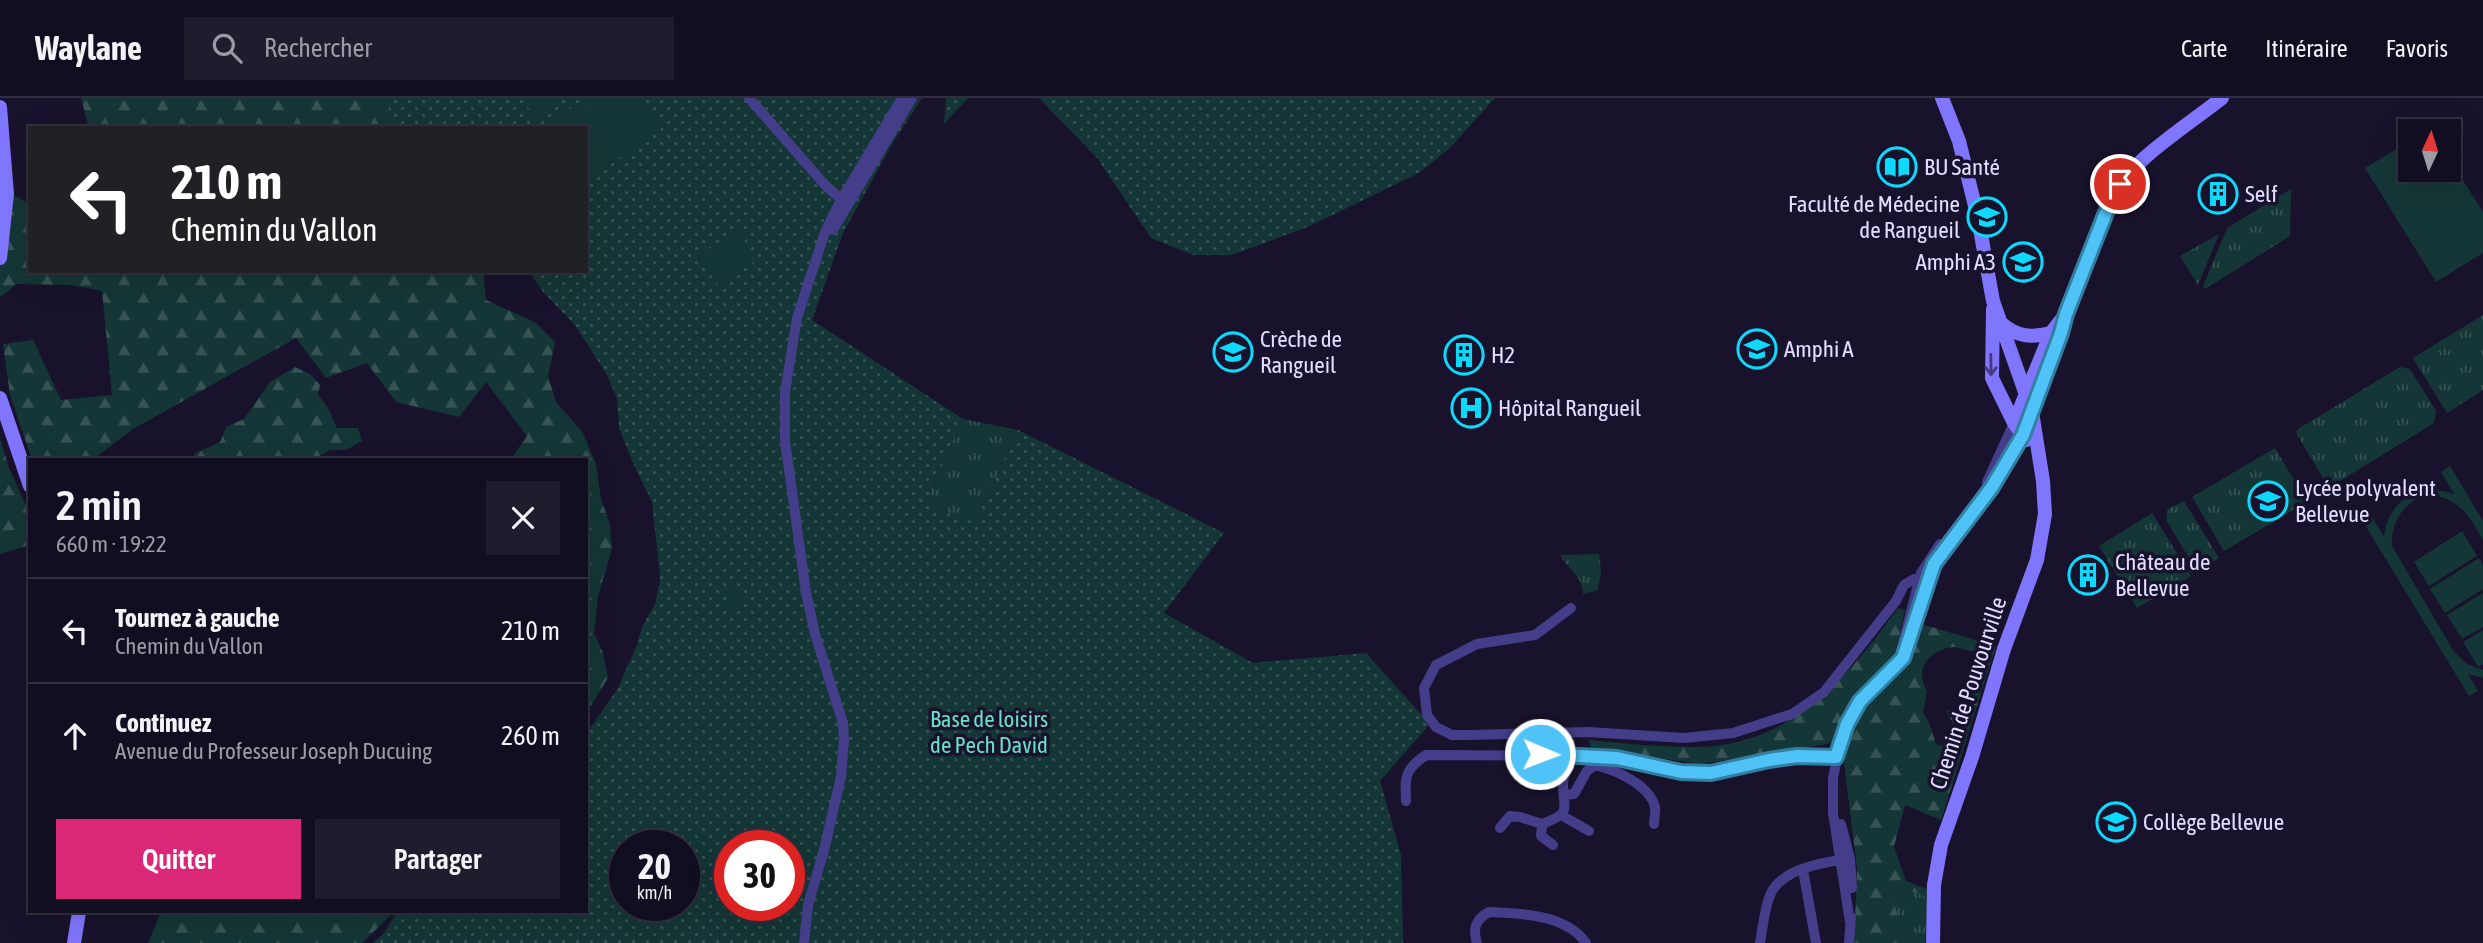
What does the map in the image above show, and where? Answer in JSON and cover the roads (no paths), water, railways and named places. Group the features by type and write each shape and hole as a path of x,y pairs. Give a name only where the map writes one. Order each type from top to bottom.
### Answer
{"street":[{"path":"750,98 844,202"},
{"path":"804,943 808,905 834,813 844,753 843,723 815,634 806,592 783,424 789,360 802,300 818,254 902,98"},
{"path":"844,202 912,98"},
{"path":"1942,98 1959,141 1977,214 1993,301"},
{"path":"1849,943 1852,904 1846,859 1833,813 1836,757 1847,724 1860,701 1895,668 1908,648 1926,563 1987,482 2018,429 2032,412 2066,314 2120,184 2143,160 2222,98"},
{"path":"0,107 7,194 0,257"},
{"name":"Chemin de Pouvourville","path":"1933,943 1934,885 1941,845 1976,744 2004,649 2041,546 2045,514 2043,481 2032,412 1993,301"},
{"name":"Chemin de Pouvourville","path":"1993,301 1992,378 2018,429 2039,459"},
{"path":"1896,600 1921,588 1940,555 1992,487 2018,429 2026,395 2051,333 2066,314"},
{"path":"2001,323 2022,336 2051,333"},
{"path":"0,398 28,480"},
{"path":"1571,608 1535,635 1478,644 1436,665 1424,688 1427,715 1436,727 1452,734 1469,735 1588,732 1684,738 1733,733 1792,714 1824,692 1896,600 1904,585 1914,579 1921,588"},
{"path":"1406,801 1405,778 1412,765 1426,755 1565,754 1617,758 1681,772 1711,773 1797,756 1836,757"},
{"path":"1500,828 1510,817 1520,817 1542,824 1562,815 1567,806 1564,795 1565,754"},
{"path":"1564,795 1574,794 1587,771 1595,765 1608,768 1649,793 1656,808 1654,824"},
{"path":"1562,815 1588,831"},
{"path":"1542,824 1541,836 1553,845"},
{"path":"1760,943 1772,892 1787,875 1846,859"},
{"path":"1802,870 1816,943"},
{"path":"1477,943 1475,925 1480,917 1489,912 1553,920 1570,927 1586,943"},
{"path":"74,943 79,913"}],"place":[{"name":"BU Santé","path":"1897,167"},
{"name":"Self","path":"2218,194"},
{"name":"Faculté de Médecine de Rangueil","path":"1987,217"},
{"name":"Amphi A3","path":"2023,262"},
{"name":"Amphi A","path":"1757,349"},
{"name":"Crèche de Rangueil","path":"1233,352"},
{"name":"H2","path":"1464,355"},
{"name":"Hôpital Rangueil","path":"1471,408"},
{"name":"Lycée polyvalent Bellevue","path":"2268,501"},
{"name":"Château de Bellevue","path":"2088,575"},
{"name":"Collège Bellevue","path":"2116,822"}],"park label":[{"name":"Base de loisirs de Pech David","path":"989,732"}]}
